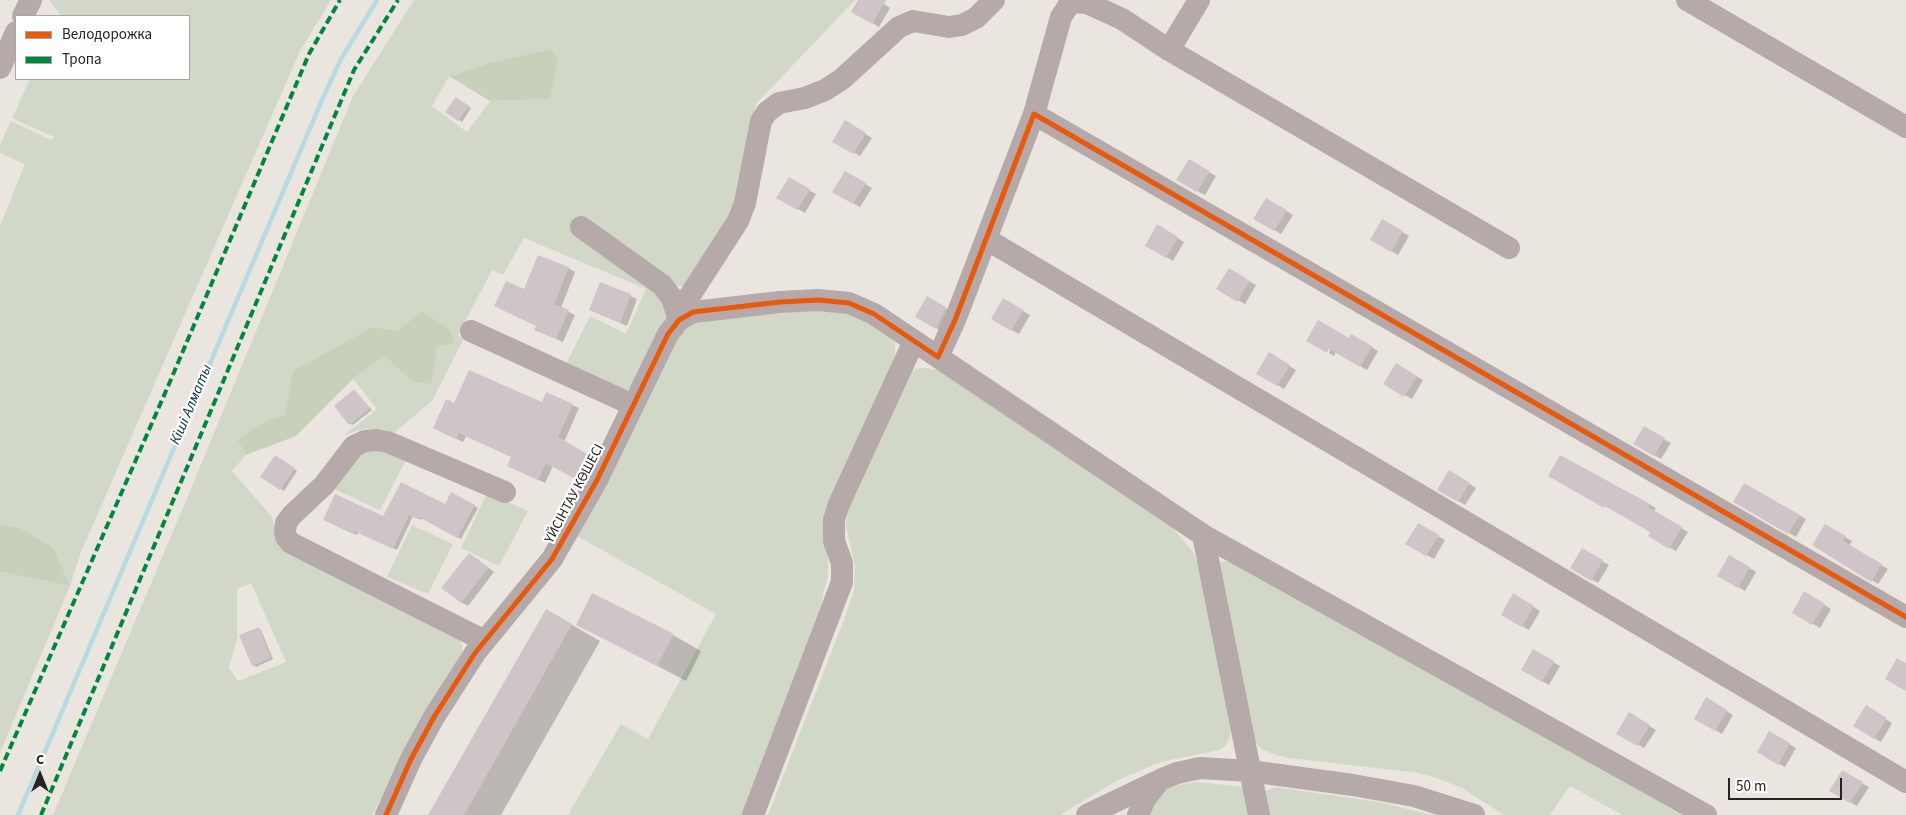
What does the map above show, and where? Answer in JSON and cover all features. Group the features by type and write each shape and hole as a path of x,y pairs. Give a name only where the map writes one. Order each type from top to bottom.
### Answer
{"street":[{"path":"24,15 31,0"},
{"name":"ҮЙСІНТАУ КӨШЕСІ","path":"386,815 411,760 434,717 485,641 552,560 597,480 668,334 680,320 687,300 738,221 745,203 760,122 767,112 779,103 805,98 826,90 842,79 899,27 913,21 949,27 962,26 976,18 994,0"},
{"path":"1169,50 1199,0"},
{"path":"1687,0 1906,127"},
{"path":"938,357 955,320 1034,114 1061,17 1070,1 1087,3 1122,19 1169,50 1509,248"},
{"path":"0,68 15,34"},
{"path":"1034,114 1906,617"},
{"path":"581,227 662,285 672,298 680,320 693,312 765,303 818,300 849,303 874,314 1203,535 1706,815"},
{"path":"986,239 1906,782"},
{"path":"471,331 634,405"},
{"path":"753,815 842,582 842,563 834,541 834,520 839,504 914,341"},
{"path":"485,641 291,543 286,537 286,523 324,484 354,446 364,441 377,440 388,442 504,492"},
{"path":"1203,535 1259,815"},
{"path":"1087,815 1160,780 1177,773 1200,768 1250,771 1353,785 1414,796 1474,815"},
{"path":"1138,815 1145,799 1160,780"}],"green space":[{"path":"49,0 331,0 300,51 81,552 70,586 0,753 0,572 69,586 18,527 0,525 0,226 25,164 0,153 0,145 11,121 51,140 54,137 12,118 30,80 190,80 190,15 60,14"},
{"path":"414,0 855,0 756,104 735,214 683,286 673,286 664,296 667,319 630,388 624,392 565,366 590,316 626,334 646,289 524,238 503,275 492,270 458,335 464,338 432,401 395,432 381,429 363,429 344,435 377,409 353,379 384,356 412,381 437,347 453,344 372,327 294,371 285,415 265,421 237,440 246,455 232,471 272,517 279,540 459,638 462,645 462,653 372,815 53,815 188,496 353,96","holes":["549,49 550,99 490,101 467,132 432,106 449,76 488,63","251,583 286,662 238,681 229,668 237,639 237,589"]},
{"path":"550,49 558,60 550,99 490,101 449,76 488,63"},
{"path":"820,310 844,313 864,321 891,338 895,344 895,354 828,556 828,575 819,612 742,815 568,815 621,724 648,739 716,614 577,536 675,341 685,329 699,320"},
{"path":"422,311 449,329 454,344 437,347 431,384 412,381 384,356 353,379 296,436 246,455 237,440 265,421 285,415 293,371 372,327 398,331"},
{"path":"915,369 938,370 956,380 1173,528 1193,552 1199,566 1231,727 1226,745 1219,750 1161,762 1118,780 1060,815 768,815 854,590 855,566 846,526 849,507 907,376"},
{"path":"370,447 408,456 380,510 334,489 352,463"},
{"path":"487,493 528,511 499,566 461,548"},
{"path":"0,525 18,527 53,548 70,586 0,572"},
{"path":"412,525 453,544 428,594 387,577"},
{"path":"1226,561 1233,562 1693,815 1623,815 1570,786 1550,815 1504,815 1462,788 1419,773 1289,758 1263,750 1255,742 1218,565"},
{"path":"1196,782 1244,787 1254,815 1147,815 1156,798 1169,788"},
{"path":"1275,787 1379,802 1432,815 1264,815 1264,792"}],"building":[{"path":"858,0 886,0 872,24 851,12"},
{"path":"456,97 469,106 458,121 445,112"},
{"path":"845,120 866,133 853,154 832,142"},
{"path":"1189,159 1210,171 1197,192 1176,180"},
{"path":"845,171 866,183 853,204 832,192"},
{"path":"789,177 810,189 797,210 776,198"},
{"path":"1266,198 1287,210 1274,231 1253,219"},
{"path":"1382,219 1403,231 1391,252 1370,240"},
{"path":"1157,224 1178,237 1166,258 1145,246"},
{"path":"538,255 569,267 554,304 569,310 556,339 534,330 536,326 494,306 506,281 524,289"},
{"path":"1229,268 1250,281 1237,302 1216,289"},
{"path":"600,282 631,294 620,323 589,310"},
{"path":"927,296 946,307 936,329 915,317"},
{"path":"1003,298 1024,310 1011,331 991,319"},
{"path":"1318,320 1349,338 1351,334 1372,346 1360,367 1329,349 1327,353 1306,341"},
{"path":"1269,352 1290,365 1277,386 1256,374"},
{"path":"1396,363 1417,376 1404,397 1383,384"},
{"path":"469,370 542,402 546,392 573,404 558,437 591,456 577,480 546,463 538,480 507,466 511,457 459,433 456,439 433,428 446,399 454,403"},
{"path":"354,389 370,408 349,425 334,406"},
{"path":"1644,426 1665,438 1654,456 1633,444"},
{"path":"275,455 295,468 280,490 260,477"},
{"path":"1560,455 1650,504 1648,507 1682,527 1669,549 1648,536 1650,532 1548,476"},
{"path":"1449,470 1470,483 1458,502 1437,490"},
{"path":"401,482 445,504 451,492 475,505 457,538 419,517 417,519 409,515 393,549 354,531 353,534 323,520 335,494 383,516"},
{"path":"1744,483 1800,515 1788,534 1733,502"},
{"path":"1418,523 1439,535 1426,556 1405,544"},
{"path":"1825,524 1846,536 1843,541 1882,564 1871,582 1812,545"},
{"path":"1582,548 1603,560 1591,581 1570,568"},
{"path":"469,553 488,568 461,603 441,588"},
{"path":"1729,555 1750,567 1738,588 1717,576"},
{"path":"1804,591 1825,604 1812,625 1792,613"},
{"path":"592,593 674,634 657,666 576,625"},
{"path":"1513,593 1534,606 1522,627 1501,615"},
{"path":"546,609 572,624 475,796 464,815 428,815"},
{"path":"259,627 271,658 252,666 239,635"},
{"path":"1533,649 1554,661 1542,682 1521,670"},
{"path":"1897,658 1906,663 1906,691 1885,679"},
{"path":"1706,697 1727,710 1715,731 1694,719"},
{"path":"1866,705 1887,718 1874,739 1853,726"},
{"path":"1629,712 1650,725 1637,746 1616,734"},
{"path":"1769,731 1790,743 1778,765 1757,752"},
{"path":"1842,770 1863,782 1850,803 1829,791"}],"waterway":[{"name":"Кіші Алматы","path":"18,815 322,100 341,59 377,0"}],"marked path":[{"path":"0,771 169,384 309,54 340,0"},
{"path":"41,815 354,70 398,0"}],"cycle path":[{"path":"386,815 411,759 434,717 475,653 552,559 597,480 668,334 679,320 693,312 780,302 818,300 849,303 874,314 938,357 955,320 1034,114 1906,617"}]}
